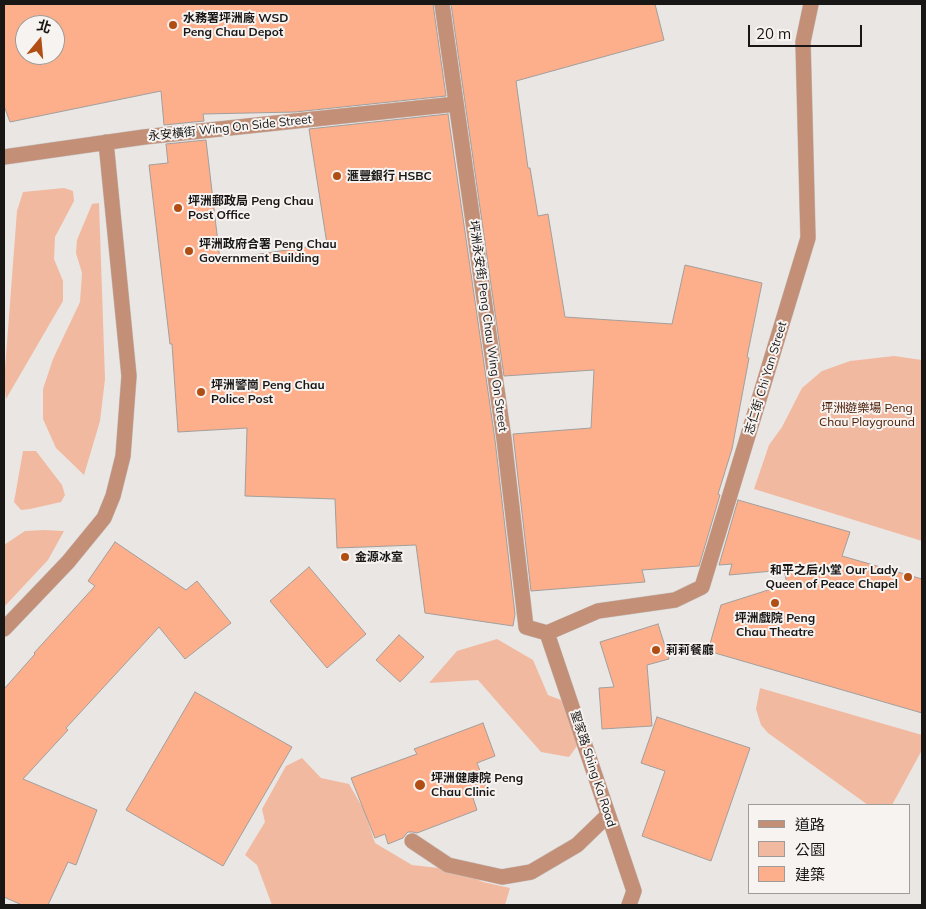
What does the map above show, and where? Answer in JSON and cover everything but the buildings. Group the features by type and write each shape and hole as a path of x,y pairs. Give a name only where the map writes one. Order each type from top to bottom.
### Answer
{"street":[{"name":"坪洲永安街 Peng Chau Wing On Street","path":"442,4 504,439 526,627 547,633"},
{"name":"志仁街 Chi Yan Street","path":"547,633 598,611 675,600 702,587 808,238 803,42 811,4"},
{"name":"永安橫街 Wing On Side Street","path":"4,157 144,137 456,104"},
{"path":"4,629 68,562 104,518 114,496 123,456 129,376 106,142"},
{"name":"聖家路 Shing Ka Road","path":"547,633 634,891 629,905"},
{"path":"412,841 448,865 502,877 531,872 577,845 608,815"}],"green space":[{"path":"64,188 73,191 74,201 55,237 54,259 63,281 63,301 6,399 4,382 17,211 23,192"},
{"path":"99,203 105,379 100,421 84,475 56,448 43,419 43,389 53,359 80,302 82,273 76,253 77,240 92,204"},
{"name":"坪洲遊樂場 Peng Chau Playground","path":"894,356 922,360 922,541 754,489 769,445 782,427 802,388 822,371 850,361"},
{"path":"23,451 36,451 62,485 65,495 61,502 21,510 14,502"},
{"path":"25,531 64,531 48,560 4,607 4,545"},
{"path":"497,639 533,660 548,695 571,704 585,735 569,757 541,752 478,680 429,683 457,651"},
{"path":"760,688 922,735 922,750 893,804 867,804 768,733 761,725 756,709"},
{"path":"302,758 321,778 349,784 364,810 375,843 412,865 456,870 483,882 510,888 505,905 272,905 257,865 245,855 265,822 262,809 286,766"}],"place":[{"name":"水務署坪洲廠 WSD Peng Chau Depot","path":"173,25"},
{"name":"滙豐銀行 HSBC","path":"337,176"},
{"name":"坪洲郵政局 Peng Chau Post Office","path":"178,208"},
{"name":"坪洲政府合署 Peng Chau Government Building","path":"189,251"},
{"name":"坪洲警崗 Peng Chau Police Post","path":"201,392"},
{"name":"金源冰室","path":"345,557"},
{"name":"和平之后小堂 Our Lady Queen of Peace Chapel","path":"908,577"},
{"name":"坪洲戲院 Peng Chau Theatre","path":"775,603"},
{"name":"莉莉餐廳","path":"656,650"},
{"name":"坪洲健康院 Peng Chau Clinic","path":"420,785"}]}
